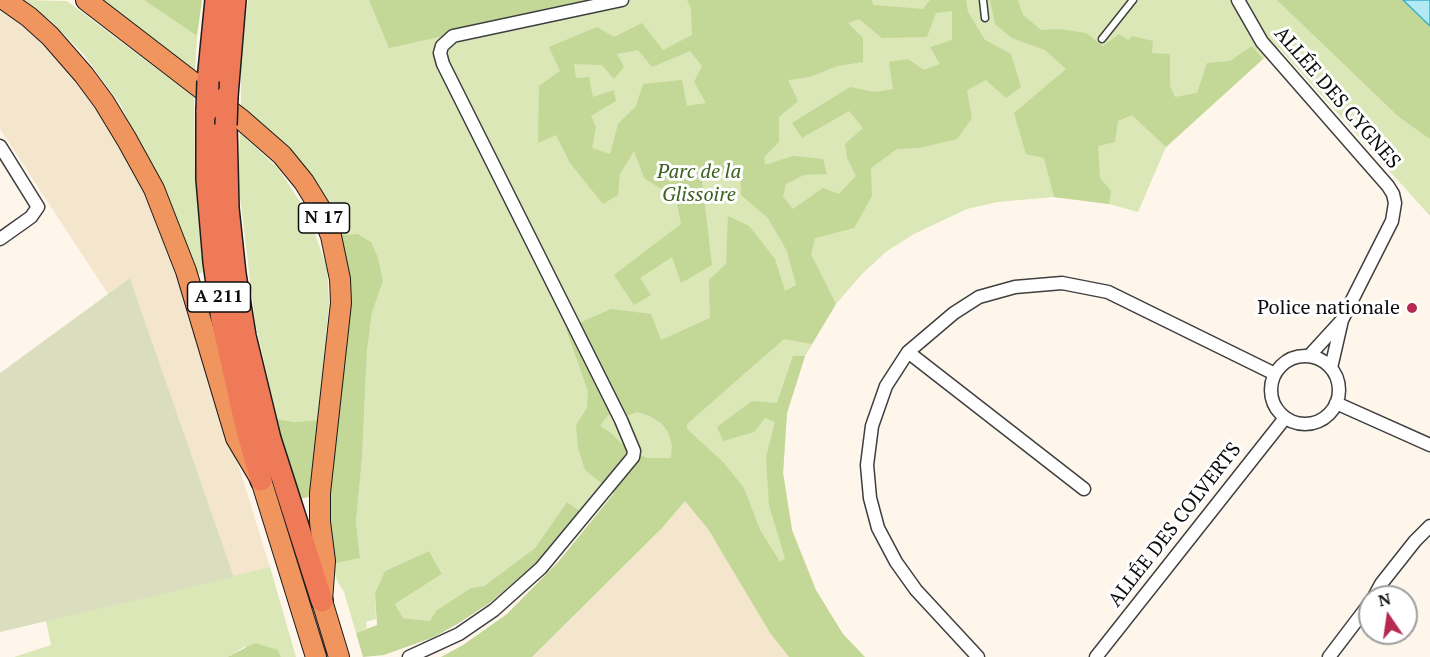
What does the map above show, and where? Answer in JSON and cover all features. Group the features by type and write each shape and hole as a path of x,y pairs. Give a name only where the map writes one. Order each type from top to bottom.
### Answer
{"highway":[{"path":"5,0 29,17 70,58 104,102 128,140 153,189 180,253 236,438 261,480 316,657"},
{"name":"N 17","path":"86,0 242,120 282,155 304,182 320,208 331,236 340,279 341,303 320,493 320,522 325,561 322,601 339,657"},
{"name":"A 211","path":"216,0 207,111 207,179 214,262 222,320 243,416 261,480"},
{"name":"A 211","path":"235,0 226,125 228,208 235,274 245,336 270,439 322,601"}],"street":[{"path":"409,657 459,634 494,610 541,568 633,457 634,451 625,427 443,64 440,53 442,45 453,36 622,0"},
{"name":"ALLÉE DES CYGNES","path":"1238,0 1262,42 1393,194 1395,203 1392,221 1342,320 1331,368"},
{"path":"0,146 36,200 38,207 31,217 0,239"},
{"path":"978,657 916,590 896,562 878,528 870,498 867,465 872,426 886,386 908,352 954,313 979,297 1015,287 1062,283 1108,292 1275,374"},
{"name":"ALLÉE DES CYGNES","path":"1309,356 1342,320"},
{"path":"908,352 1084,489"},
{"path":"1309,356 1322,360 1331,368 1337,379 1339,391 1336,404 1327,416 1314,423 1299,424 1285,418 1276,409 1271,386 1275,374 1283,364 1295,357 1309,356"},
{"path":"1336,404 1430,445"},
{"name":"ALLÉE DES COLVERTS","path":"1096,657 1285,418"},
{"path":"1383,585 1415,541 1430,526"},
{"path":"1329,657 1358,619"}],"lane":[{"path":"983,0 985,18"},
{"path":"1102,39 1133,0"}],"shaded area":[{"path":"0,8 29,31 65,68 97,109 140,184 164,237 188,302 270,567 234,577 130,278 108,294 0,129"},
{"path":"685,501 708,529 770,633 789,657 532,657 661,529"}],"green space":[{"path":"22,0 67,1 194,97 195,172 203,272 198,274 170,204 120,104 84,55 52,22"},
{"path":"93,0 144,0 197,36 195,74"},
{"path":"144,0 202,0 197,36"},
{"name":"Parc de la Glissoire","path":"248,0 1430,0 1430,216 1279,48 1263,59 1166,147 1138,212 1109,204 1054,197 998,202 967,209 914,234 887,251 861,275 836,304 805,356 787,413 783,473 792,530 785,558 780,562 708,529 685,501 661,529 603,484 580,511 567,502 535,548 484,586 471,588 430,621 403,618 395,604 442,574 429,551 385,571 375,593 376,619 366,622 367,628 356,633 333,564 360,558 356,522 362,459 367,351 372,313 383,281 371,242 358,234 336,235 241,109 241,60"},
{"path":"369,0 606,0 389,48"},
{"path":"687,0 872,0 873,5 923,9 930,0 966,0 968,12 985,40 1011,54 1021,87 1006,98 986,80 967,90 972,118 957,139 919,148 897,149 871,168 872,196 854,228 815,238 811,254 836,304 812,344 784,339 687,424 687,429 723,462 744,488 760,530 780,562 785,558 769,505 766,457 775,422 765,418 754,432 723,441 717,427 752,401 777,403 793,356 805,356 787,413 783,473 792,530 816,590 843,634 865,657 789,657 770,633 708,529 685,501 661,529 532,657 441,657 463,645 507,614 559,561 614,493 585,470 578,448 576,425 587,408 588,391 566,329 611,309 651,314 661,340 710,318 709,280 726,264 728,216 749,226 775,259 785,291 796,285 787,251 768,218 741,195 740,166 702,182 712,265 681,283 672,257 640,278 651,295 634,305 614,275 681,224 676,198 644,178 634,151 620,174 618,195 603,204 570,163 556,135 538,143 539,86 560,71 549,47 597,27 614,37 642,23 663,50 692,35 691,9","holes":["952,11 952,40 930,47 940,64 924,70 908,59 889,62 893,89 875,92 850,87 792,123 802,138 849,111 863,128 845,144 847,158 856,176 839,194 823,188 793,209 783,197 786,184 804,175 827,174 823,159 793,156 765,165 764,157 779,142 779,117 798,101 788,80 810,77 837,66 863,62 863,38 848,23 859,19 882,38 927,37 936,13","638,50 652,67 690,51 702,66 694,82 706,103 687,106 682,80 643,84 636,106 618,124 610,154 592,148 596,127 591,116 616,101 614,90 593,97 589,77 576,78 574,64 602,65 614,79 624,67 617,54","637,412 650,416 662,424 668,432 672,445 671,458 647,458 627,449 611,433 600,426 608,415 624,417"]},
{"path":"990,0 1018,0 1023,15 1041,30 1059,29 1086,33 1103,46 1119,34 1128,40 1132,36 1153,41 1152,53 1170,54 1170,86 1175,97 1197,93 1207,63 1230,61 1252,46 1263,59 1166,147 1132,115 1118,121 1115,142 1098,146 1100,178 1111,191 1109,204 1054,197 1044,158 1026,154 1014,113 1066,69 1045,50 1012,38 995,24"},
{"path":"1277,0 1403,0 1430,26 1430,139 1399,117"},
{"path":"240,133 278,168 308,214 327,268 329,304 318,420 295,422 277,419 255,321 238,180"},
{"path":"358,234 371,242 378,258 383,281 372,313 367,351 362,459 356,522 360,558 333,564 327,493 336,235"},
{"path":"130,278 234,577 0,632 0,373"},
{"path":"277,419 295,422 318,420 311,496 301,499 289,467"},
{"path":"567,502 580,511 535,564 491,602 434,637 384,655 363,657 356,633 377,625 375,593 385,571 429,551 442,574 395,604 403,618 430,621 436,611 471,588 484,586 535,548"},
{"path":"270,567 296,657 281,657 278,650 244,647 227,657 14,657 51,645 46,621"},
{"path":"255,643 278,650 281,657 227,657"}],"water":[{"path":"1403,0 1430,0 1430,26"}],"place":[{"name":"Police nationale","path":"1412,308"}]}
